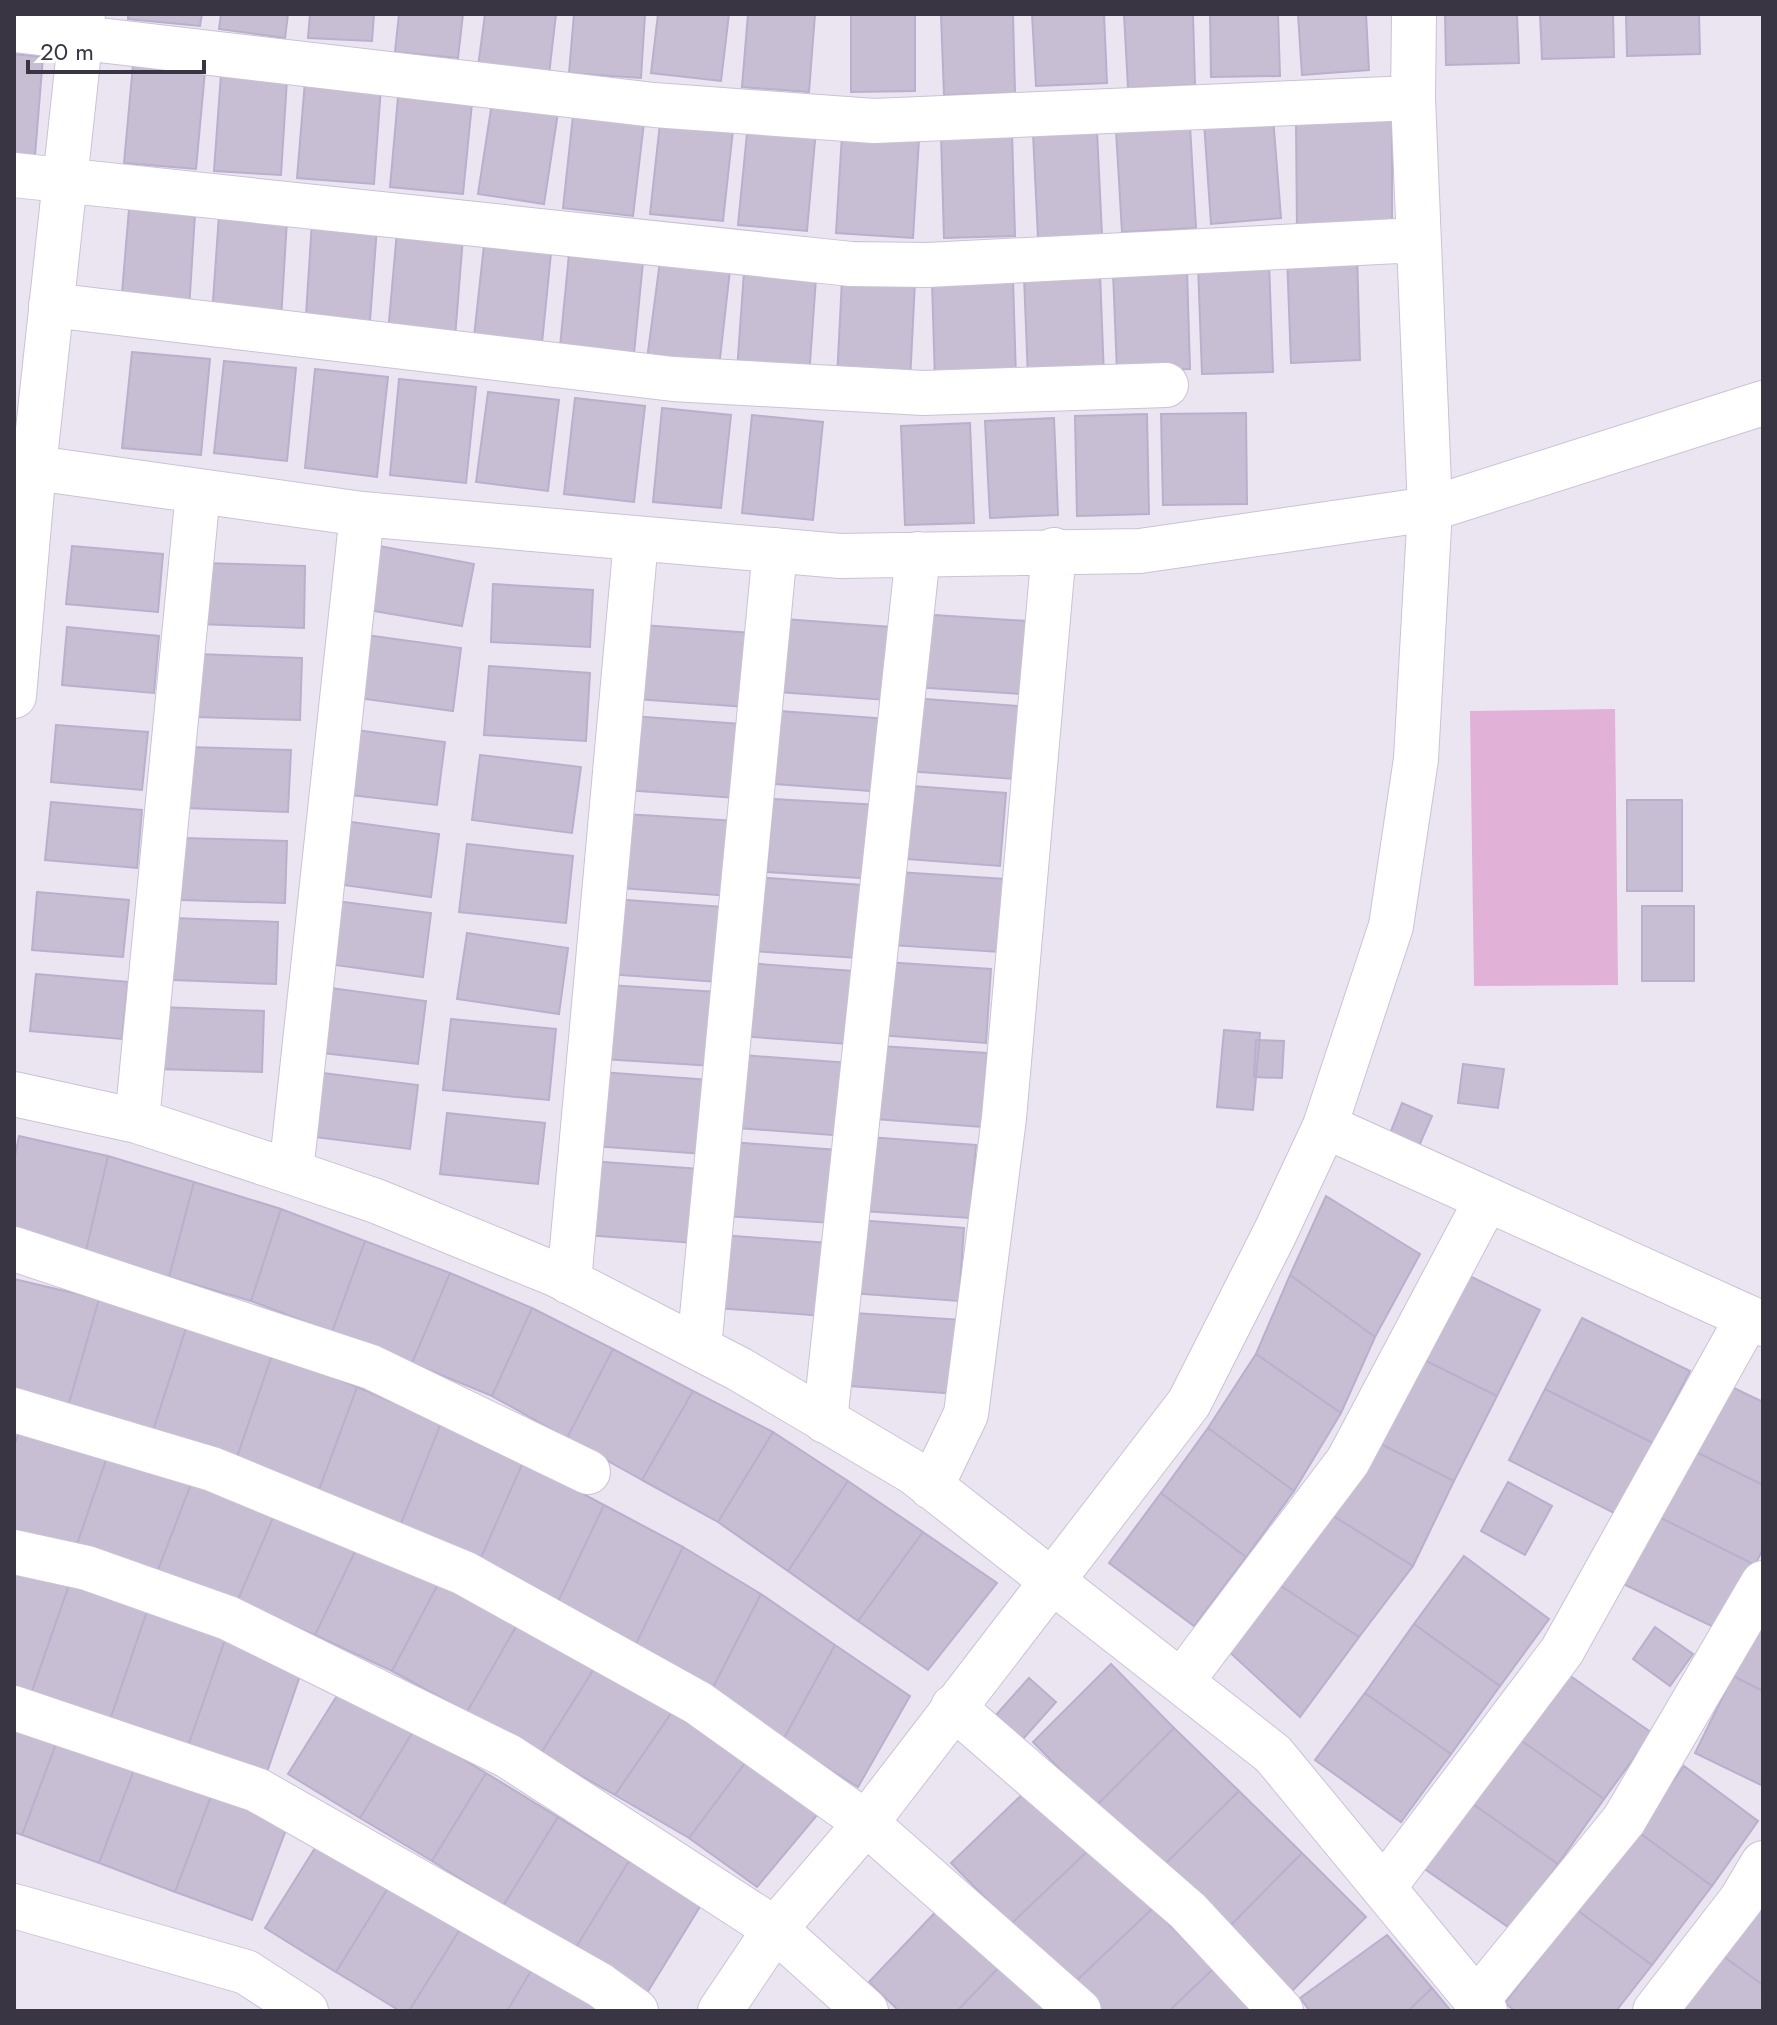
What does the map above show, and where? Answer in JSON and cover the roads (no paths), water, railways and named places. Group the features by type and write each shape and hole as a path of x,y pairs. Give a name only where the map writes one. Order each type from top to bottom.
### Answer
{"street":[{"path":"720,2011 775,1929 866,1823 1189,1403 1325,1126 1391,926 1416,759 1430,509 1413,98 1414,14"},
{"path":"14,30 82,26 639,104 874,121 1413,98"},
{"path":"14,696 24,466 38,320 64,179 82,26"},
{"path":"14,175 851,264 927,265 1418,240"},
{"path":"38,320 673,379 923,393 1166,385"},
{"path":"24,466 362,514 840,556 1054,550 1140,551 1430,509 1763,403"},
{"path":"137,1121 198,492"},
{"path":"291,1172 362,514"},
{"path":"569,1282 636,540"},
{"path":"699,1348 775,550"},
{"path":"931,1487 966,1414 1004,1118 1054,550"},
{"path":"825,1421 918,554"},
{"path":"14,1094 137,1121 291,1172 376,1201 569,1282 699,1348 913,1472 1273,1754 1481,2006 1624,1820 1763,1583"},
{"path":"1325,1126 1755,1320 1562,1651 1384,1887"},
{"path":"1181,1682 1348,1461 1487,1199"},
{"path":"14,1249 371,1367 588,1472"},
{"path":"14,1410 212,1469 464,1573 698,1703 866,1823 1079,2011"},
{"path":"14,1552 87,1568 228,1618 508,1756 775,1929 866,2011"},
{"path":"953,1707 1188,1911 1281,2011"},
{"path":"14,1708 257,1790 600,1985 636,2011"},
{"path":"1655,2011 1741,1900 1763,1863"},
{"path":"14,1906 246,1972 306,2011"}]}
